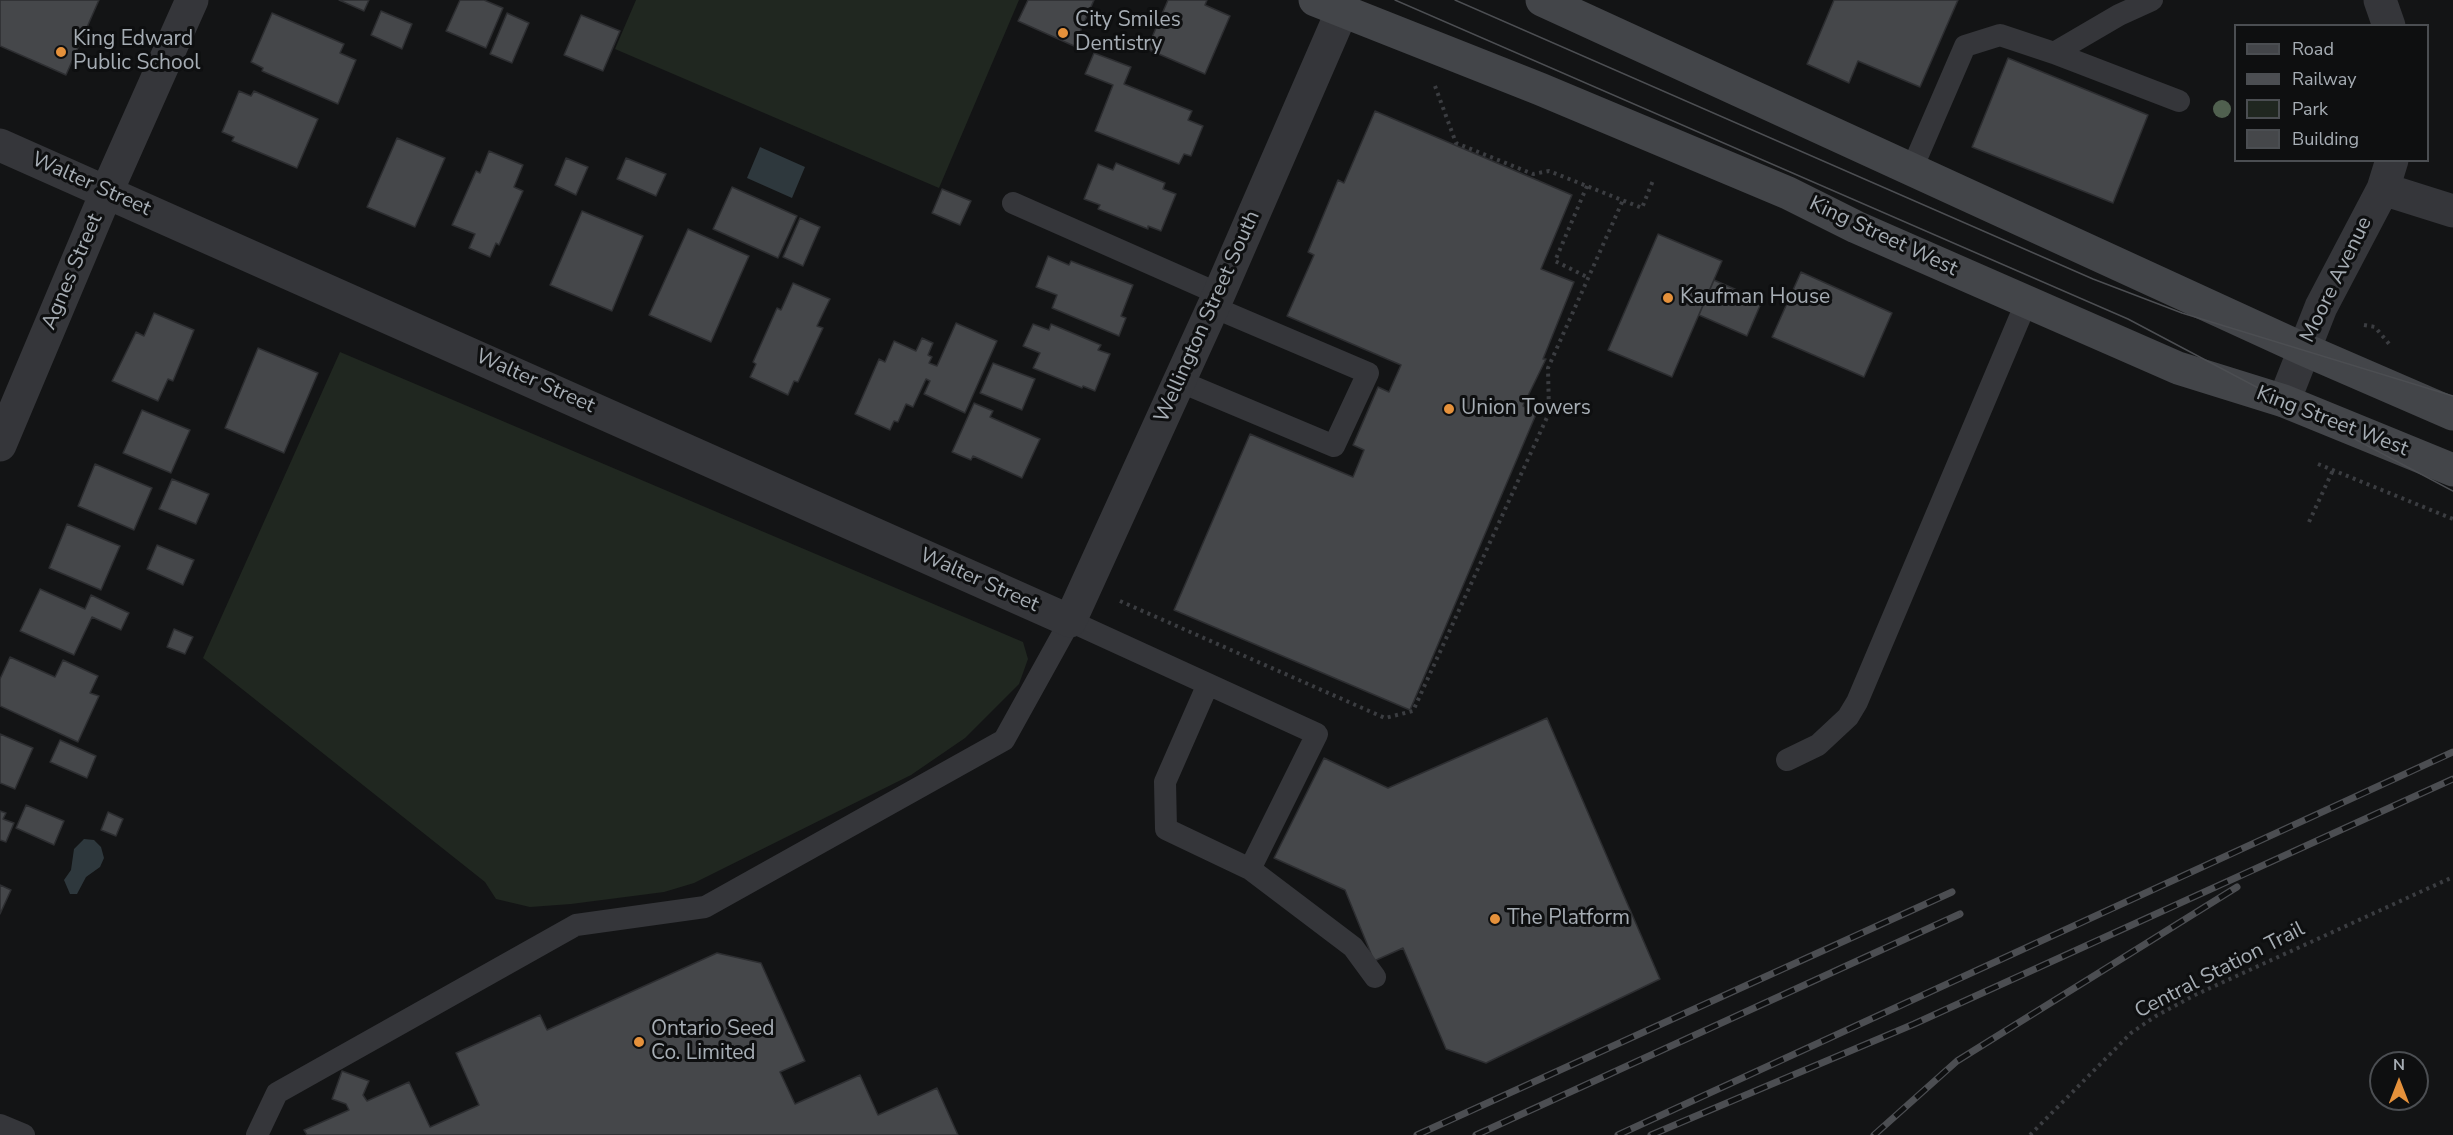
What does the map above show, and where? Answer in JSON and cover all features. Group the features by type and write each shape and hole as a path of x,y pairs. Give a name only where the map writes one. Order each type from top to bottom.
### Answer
{"main road":[{"path":"1542,0 1911,171 2303,349 2453,414"},
{"name":"King Street West","path":"1338,4 1778,189 1856,227 2178,368 2284,401 2453,470"}],"street":[{"name":"Agnes Street","path":"0,445 107,190 192,0"},
{"path":"2380,0 2388,24"},
{"name":"Wellington Street South","path":"1070,621 1216,300 1338,4"},
{"name":"Walter Street","path":"0,145 107,190 1070,621"},
{"path":"2387,175 2453,211"},
{"name":"Moore Avenue","path":"2284,401 2321,307 2387,175"}],"lane":[{"path":"2054,53 2119,15 2152,0"},
{"path":"1911,171 1965,46 2000,35 2180,101"},
{"path":"1013,203 1368,373 1334,446 1179,381"},
{"path":"1787,760 1818,746 1848,717 1857,702 2026,303"},
{"path":"257,1135 277,1094 576,925 705,907 1004,740 1070,621 1317,734 1250,869"},
{"path":"1208,684 1165,782 1166,829 1250,869 1353,947 1375,977"},
{"path":"0,1125 24,1135"}],"path":[{"path":"1432,79 1456,143 1533,174 1549,171 1642,208 1655,177"},
{"path":"1587,186 1555,261 1589,278"},
{"path":"1115,598 1385,718 1413,711 1549,413 1548,368 1623,200"},
{"path":"2318,464 2453,519"},
{"path":"2309,522 2334,470"},
{"name":"Central Station Trail","path":"2030,1135 2131,1033 2156,1016 2453,877"}],"green space":[{"path":"636,0 1019,0 939,188 615,49"},
{"path":"340,352 1023,642 1028,659 1019,684 965,738 911,775 694,883 664,892 571,904 530,907 496,899 485,882 203,658"}],"shaded area":[{"path":"760,147 805,167 792,198 747,178"},
{"path":"84,839 94,840 101,847 104,858 100,867 86,877 77,894 70,894 64,880 71,870 74,849"}],"building":[{"path":"0,0 99,0 66,75 0,46"},
{"path":"339,0 369,0 364,11"},
{"path":"460,0 484,0 503,8 486,48 446,31"},
{"name":"City Smiles Dentistry","path":"1028,0 1094,0 1074,46 1018,21"},
{"path":"1168,0 1207,0 1205,5 1230,16 1205,74 1147,49"},
{"path":"1834,0 1958,0 1920,87 1858,61 1849,83 1807,64"},
{"path":"381,11 412,24 402,49 371,35"},
{"path":"272,13 344,44 340,53 356,60 338,104 262,71 263,68 251,62"},
{"path":"507,13 529,23 512,63 490,54"},
{"path":"581,15 620,31 603,71 564,55"},
{"path":"1094,53 1131,67 1124,84 1192,111 1188,120 1203,126 1191,156 1184,154 1179,164 1095,131 1113,85 1085,74"},
{"path":"2008,58 2148,115 2113,203 1972,147"},
{"path":"239,91 251,96 254,91 318,119 297,168 232,141 234,137 222,132"},
{"name":"Union Towers","path":"1375,111 1572,195 1541,269 1574,282 1543,359 1546,359 1523,406 1537,412 1410,710 1174,610 1250,434 1353,477 1364,450 1353,445 1378,387 1389,392 1401,365 1287,316 1314,255 1308,252 1338,180 1344,183"},
{"path":"397,138 445,158 415,227 367,207"},
{"path":"489,151 523,165 514,187 523,191 499,245 496,243 490,257 469,248 475,234 452,225 476,171 480,173"},
{"path":"566,158 588,167 576,195 555,185"},
{"path":"626,158 666,174 656,196 617,179"},
{"path":"1116,163 1165,183 1163,189 1176,194 1161,231 1148,226 1148,229 1098,209 1100,205 1084,199 1098,164 1113,170"},
{"path":"732,187 797,216 778,258 713,229"},
{"path":"942,189 971,201 960,225 932,213"},
{"path":"582,211 643,236 612,311 550,285"},
{"path":"800,218 820,227 803,266 783,257"},
{"path":"688,229 749,256 711,342 649,315"},
{"name":"Kaufman House","path":"1658,234 1722,261 1672,377 1608,350"},
{"path":"1048,256 1069,265 1071,261 1133,285 1121,316 1126,318 1119,336 1052,308 1057,295 1036,287"},
{"path":"1801,272 1892,313 1864,377 1772,337"},
{"path":"1714,280 1762,301 1747,336 1699,315"},
{"path":"793,283 830,299 817,326 823,328 798,382 794,381 788,395 750,377 756,364 753,362 777,308 781,310"},
{"path":"154,313 194,330 173,381 168,379 158,401 112,381 136,332 144,336"},
{"path":"956,323 997,341 965,413 924,394 930,381 926,379 913,407 906,404 898,422 894,421 890,430 855,414 879,359 885,362 894,341 916,351 922,338 933,343 928,355 932,357 929,363 937,366"},
{"path":"1033,324 1049,330 1051,324 1101,345 1098,350 1110,354 1095,391 1033,368 1040,353 1023,346"},
{"path":"258,348 318,373 284,453 225,428"},
{"path":"993,363 1035,379 1022,410 980,393"},
{"path":"974,403 993,411 990,417 1040,439 1022,478 973,456 971,460 952,452"},
{"path":"142,410 190,430 171,473 123,453"},
{"path":"95,464 152,488 134,530 78,506"},
{"path":"172,479 209,494 196,524 159,509"},
{"path":"67,524 120,546 101,590 49,568"},
{"path":"157,545 194,560 183,585 147,569"},
{"path":"40,589 85,609 91,595 129,613 121,630 92,617 74,655 20,631"},
{"path":"174,629 193,637 185,654 167,647"},
{"path":"10,657 55,677 63,660 98,676 90,693 99,696 78,742 0,706 0,679"},
{"name":"The Platform","path":"1547,718 1660,979 1486,1063 1446,1049 1403,948 1374,961 1345,890 1274,858 1324,758 1388,788"},
{"path":"0,734 33,748 15,789 0,783"},
{"path":"60,740 96,756 87,778 50,762"},
{"path":"26,805 64,821 54,845 16,828"},
{"path":"0,811 6,813 3,819 14,823 6,842 0,840"},
{"path":"108,812 123,819 116,836 101,830"},
{"path":"0,885 11,890 0,914"},
{"name":"Ontario Seed Co. Limited","path":"717,953 761,963 805,1061 780,1072 795,1104 860,1075 878,1115 937,1088 958,1135 307,1135 304,1130 349,1110 346,1104 332,1099 342,1071 369,1081 363,1095 367,1101 409,1082 430,1127 479,1105 456,1053 540,1015 547,1030"}],"tram line":[{"path":"1395,0 2128,319 2453,491"},
{"path":"1455,0 2093,279 2182,313 2453,396"}],"railway":[{"path":"1618,1135 2453,752"},
{"path":"1651,1135 1914,1024 2453,779"},
{"path":"1874,1135 1957,1061 2237,887"},
{"path":"1417,1135 1952,892"},
{"path":"1476,1135 1960,914"}],"place":[{"name":"City Smiles Dentistry","path":"1063,33"},
{"name":"King Edward Public School","path":"61,52"},
{"name":"Kaufman House","path":"1668,298"},
{"name":"Union Towers","path":"1449,409"},
{"name":"The Platform","path":"1495,919"},
{"name":"Ontario Seed Co. Limited","path":"639,1042"}]}
